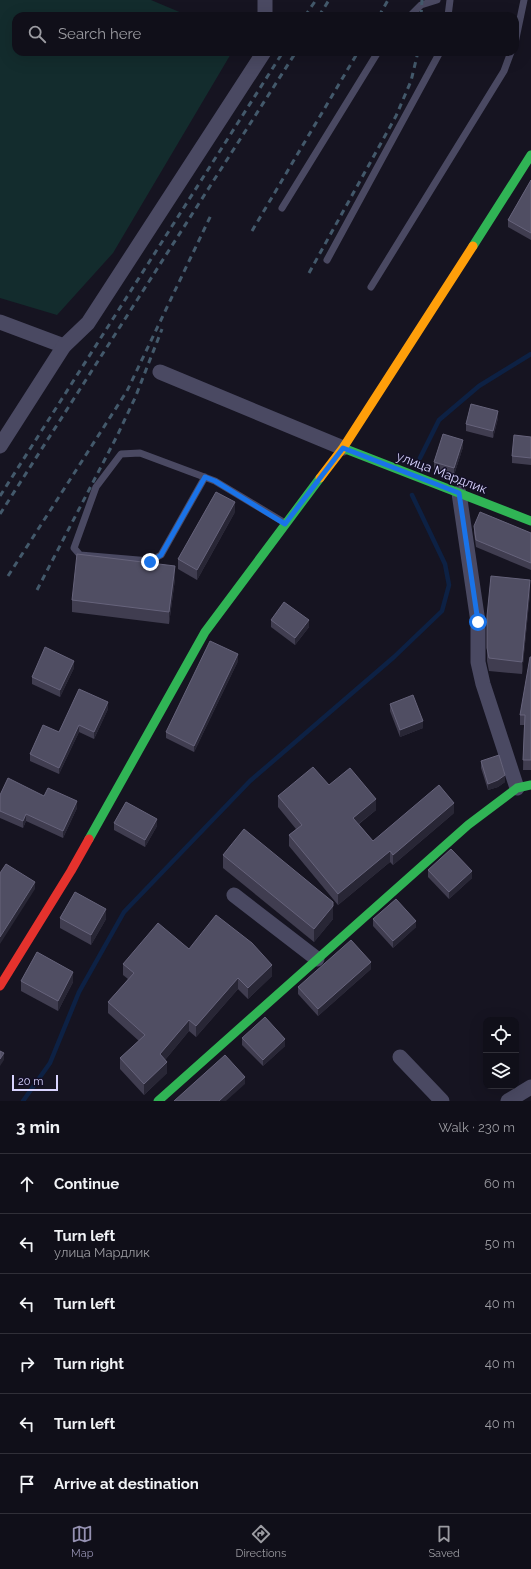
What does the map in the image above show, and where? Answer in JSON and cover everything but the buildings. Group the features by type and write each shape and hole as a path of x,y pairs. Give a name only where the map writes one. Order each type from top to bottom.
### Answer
{"main road":[{"path":"0,986 71,871 205,632 343,448 531,155"},
{"name":"улица Мардлик","path":"343,448 531,521"},
{"path":"158,1101 468,825 524,786"}],"street":[{"path":"265,0 266,12"},
{"path":"0,446 64,346 88,323 261,56"},
{"path":"0,322 64,346"},
{"path":"160,372 343,448"},
{"path":"459,493 478,622 478,662 483,684 524,786"},
{"path":"234,894 317,959"},
{"path":"400,1057 442,1101"},
{"path":"508,1101 531,1087"}],"lane":[{"path":"414,12 421,5 437,0"},
{"path":"448,12 450,0"},
{"path":"519,24 524,0"},
{"path":"282,208 376,56"},
{"path":"327,260 438,56"},
{"path":"371,287 504,71 510,56"},
{"path":"205,477 161,555 150,562 80,555 74,548 96,487 121,454 140,453 205,477 215,481 285,524"}],"green space":[{"path":"0,0 151,0 180,12 12,12 12,56 230,56 113,253 57,315 0,298"}],"waterway":[{"path":"420,458 439,420 479,386 531,354"},
{"path":"23,1101 50,1063 79,992 124,912 250,781 394,657 442,611 449,585 445,564 412,495"}],"railway":[{"path":"308,12 316,0"},
{"path":"322,12 329,0"},
{"path":"381,12 388,0"},
{"path":"421,12 422,0"},
{"path":"0,496 280,56"},
{"path":"0,514 293,56"},
{"path":"252,231 356,56"},
{"path":"309,273 396,116 411,81 417,56"},
{"path":"8,576 127,391 212,213"},
{"path":"37,590 117,436 135,398 162,329"}],"traffic: fast":[{"path":"473,246 531,155"},
{"path":"343,448 531,521"},
{"path":"89,839 205,632 320,478"},
{"path":"158,1101 468,825 517,788 531,785"}],"traffic: slow":[{"path":"320,478 343,448 473,246"}],"traffic: jam":[{"path":"0,986 89,839"}],"route":[{"path":"150,562 161,555 205,477 215,481 285,524 343,448 459,493 478,622"}]}
